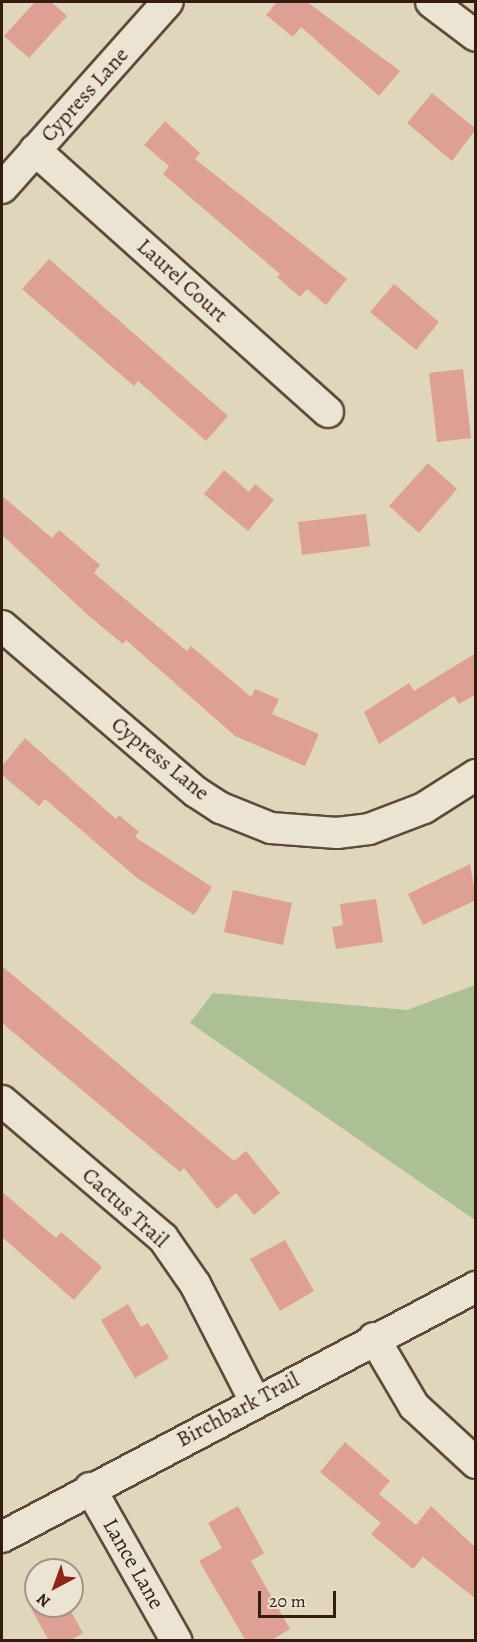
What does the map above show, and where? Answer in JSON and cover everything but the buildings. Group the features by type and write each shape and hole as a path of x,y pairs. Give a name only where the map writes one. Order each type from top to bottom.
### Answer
{"street":[{"name":"Cypress Lane","path":"2,188 168,2"},
{"path":"431,2 476,36"},
{"name":"Laurel Court","path":"35,150 328,412"},
{"name":"Cypress Lane","path":"2,626 196,792 221,808 271,828 338,833 369,829 424,808 476,775"},
{"name":"Cactus Trail","path":"2,1101 163,1238 195,1284 255,1401"},
{"name":"Birchbark Trail","path":"2,1537 374,1338 476,1287"},
{"path":"374,1338 414,1406 476,1463"},
{"name":"Lance Lane","path":"90,1488 176,1641"}],"green space":[{"path":"475,985 475,1220 190,1023 213,993 407,1010"}]}
